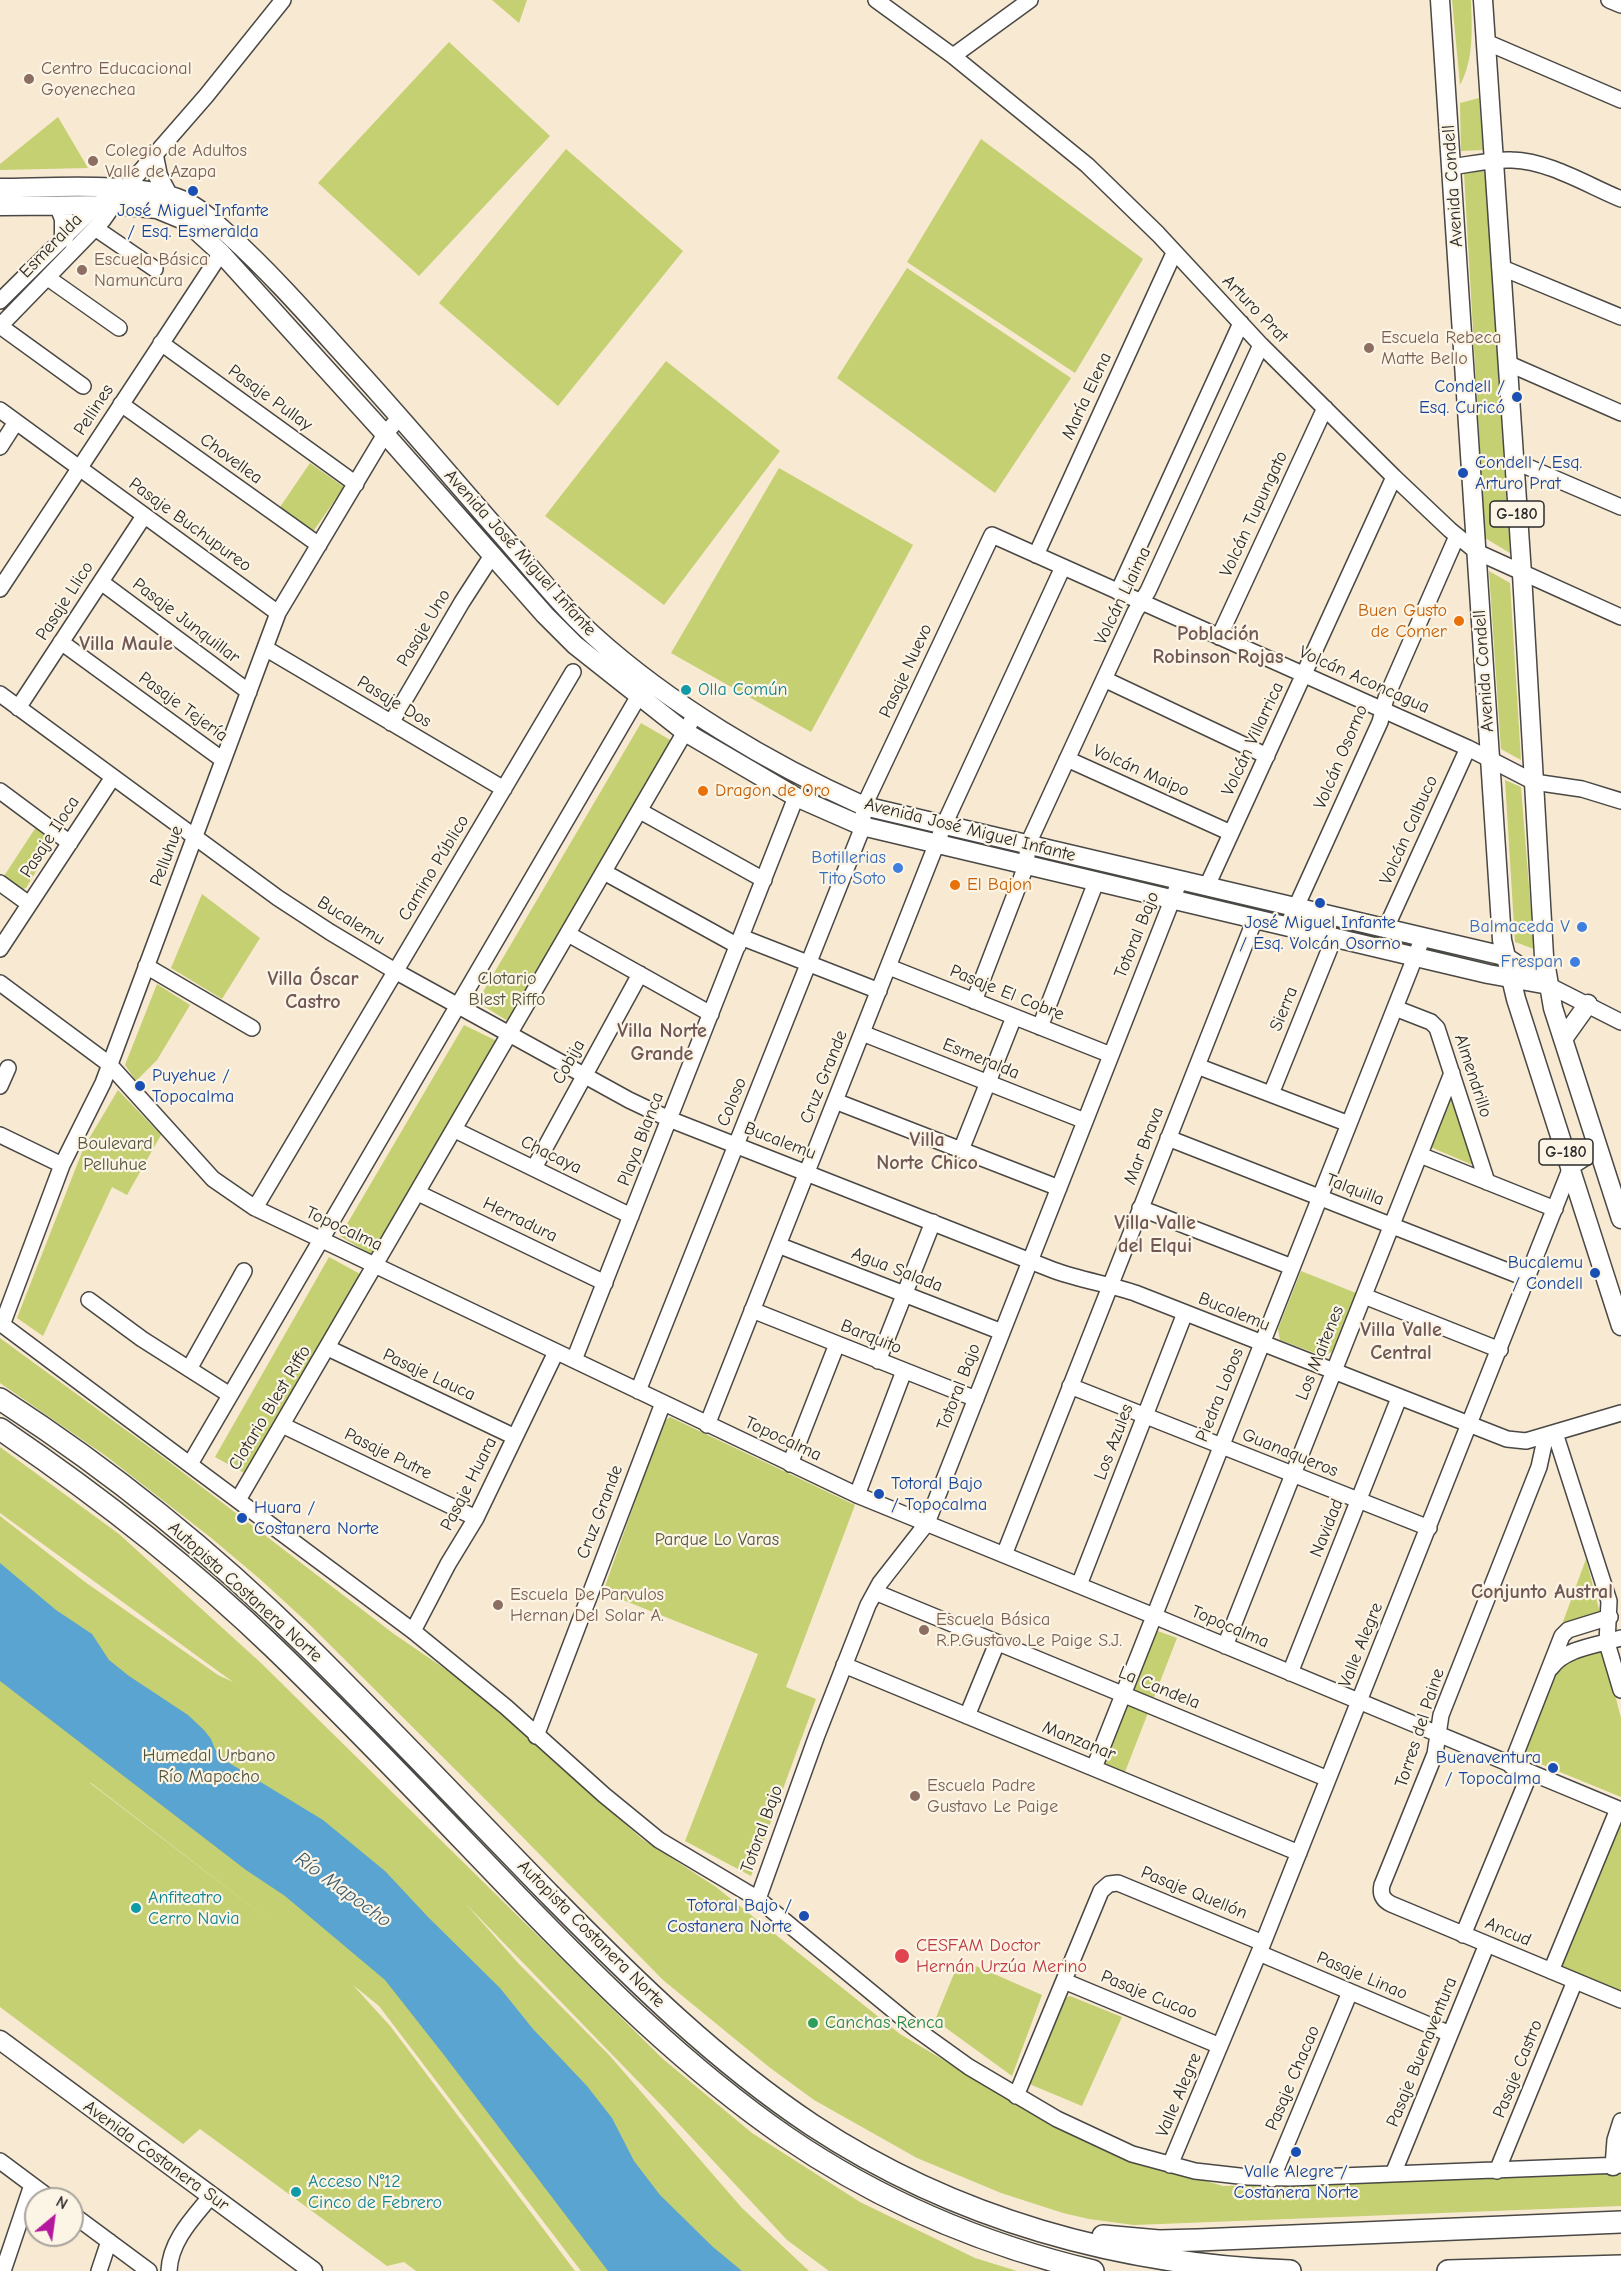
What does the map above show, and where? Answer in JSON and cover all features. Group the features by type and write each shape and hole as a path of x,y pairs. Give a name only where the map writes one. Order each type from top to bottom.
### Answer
{"highway":[{"name":"Autopista Costanera Norte","path":"0,1399 143,1502 217,1563 306,1645 662,2006 715,2052 781,2104 862,2155 936,2192 1023,2226 1082,2243 1141,2256 1204,2265 1290,2271"},
{"name":"Autopista Costanera Norte","path":"0,1429 99,1499 162,1548 237,1613 324,1697 591,1972 669,2044 734,2099 817,2157 864,2184 923,2213 1012,2249 1093,2271"},
{"path":"1023,2226 1120,2238 1174,2241 1621,2223"},
{"path":"1448,2271 1621,2266"}],"main road":[{"name":"Avenida Condell","path":"1440,0 1504,956 1621,1326"},
{"name":"G-180","path":"1483,0 1544,956 1548,985 1563,1039 1621,1219"},
{"path":"154,156 158,176 168,195"},
{"name":"Avenida José Miguel Infante","path":"0,188 120,197 168,195 196,207 247,251 399,417 574,617 648,679 696,713 755,750 819,785 864,806 1504,956 1548,985"},
{"name":"Avenida José Miguel Infante","path":"0,206 96,206 120,197 178,216 193,226 385,434 560,630 593,661 686,732 796,797 862,826 937,845 1510,979 1548,985"},
{"path":"59,206 64,219 64,238"},
{"path":"1563,1039 1587,1005"},
{"name":"Avenida Costanera Sur","path":"0,2040 313,2271"}],"street":[{"name":"Esmeralda","path":"0,326 95,228 284,0"},
{"name":"Arturo Prat","path":"876,0 953,56 1087,165 1158,234 1261,345 1457,536 1477,552 1521,574 1621,617"},
{"path":"953,56 1030,0"},
{"path":"1609,0 1621,5"},
{"path":"1486,42 1620,98"},
{"path":"1452,167 1493,160 1522,161 1544,166 1621,199"},
{"name":"Esmeralda","path":"0,301 96,206"},
{"path":"95,228 155,269"},
{"name":"Pellines","path":"0,589 220,253"},
{"name":"María Elena","path":"1036,555 1174,253"},
{"path":"1500,267 1621,317"},
{"path":"48,278 119,328"},
{"name":"Volcán Llaima","path":"1118,591 1241,323"},
{"path":"0,326 83,386"},
{"name":"Pasaje Pullay","path":"161,343 356,484"},
{"name":"Volcán Llaima","path":"974,1000 1026,866 1028,844 1261,345"},
{"path":"1507,363 1621,413"},
{"name":"Chovellea","path":"121,404 319,545"},
{"name":"Volcán Tupungato","path":"1219,637 1325,408"},
{"name":"Pasaje Buchupureo","path":"0,410 278,613"},
{"name":"Pelluhue","path":"1,1324 62,1165 94,1102 109,1064 278,613 385,434 399,417"},
{"path":"0,447 16,422"},
{"path":"1514,462 1621,507"},
{"name":"Volcán Villarrica","path":"1207,886 1395,477"},
{"name":"Pasaje Llico","path":"18,708 144,516"},
{"name":"Volcán Aconcagua","path":"992,535 1490,758 1534,782"},
{"name":"Pasaje Nuevo","path":"862,826 864,806 992,535"},
{"name":"Volcán Osorno","path":"1287,927 1380,722 1386,698 1457,536"},
{"name":"Pasaje Uno","path":"391,723 493,554"},
{"path":"937,845 944,825 1063,567"},
{"name":"Pasaje Junquillar","path":"101,582 249,692"},
{"name":"Pasaje Tejería","path":"61,642 223,760"},
{"name":"Pasaje Dos","path":"265,648 504,789"},
{"name":"Camino Público","path":"255,1208 573,672"},
{"path":"190,1464 648,679"},
{"path":"1104,679 1267,756"},
{"name":"Bucalemu","path":"0,694 194,837 306,916 395,971 648,1110 1030,1261 1078,1279 1110,1285 1513,1441 1526,1441 1621,1413"},
{"name":"Clotario Blest Riffo","path":"238,1500 696,713"},
{"name":"Volcán Calbuco","path":"1386,928 1468,748"},
{"name":"Volcán Maipo","path":"1067,759 1232,833"},
{"name":"Pasaje Iloca","path":"0,949 113,777"},
{"path":"1534,782 1582,789 1621,801"},
{"path":"0,791 70,843"},
{"name":"Playa Blanca","path":"574,1360 796,797"},
{"path":"639,811 764,880"},
{"name":"Coloso","path":"638,1391 862,826"},
{"name":"Cruz Grande","path":"707,1425 937,845"},
{"path":"604,872 739,942 808,964 879,991"},
{"name":"Totoral Bajo","path":"758,1899 844,1665 875,1592 927,1523 1180,880"},
{"path":"0,882 29,904"},
{"path":"1040,1027 1096,882"},
{"name":"Mar Brava","path":"1004,1554 1255,919"},
{"path":"568,934 711,1014"},
{"name":"Piedra Lobos","path":"1094,1768 1423,937"},
{"name":"Sierra","path":"1271,1094 1334,938"},
{"path":"146,966 252,1028"},
{"name":"Pasaje El Cobre","path":"889,967 1111,1055"},
{"name":"Cobija","path":"534,1168 639,974"},
{"name":"Topocalma","path":"0,983 109,1064 213,1179 255,1208 856,1495 1004,1554 1619,1810"},
{"name":"Avenida José Miguel Infante","path":"1548,985 1621,1022"},
{"name":"Almendrillo","path":"1395,1008 1434,1024 1487,1182"},
{"path":"961,1150 1014,1017"},
{"name":"Esmeralda","path":"862,1033 1085,1121"},
{"path":"1197,1066 1349,1124"},
{"path":"0,1086 9,1068"},
{"name":"Los Maitenes","path":"1225,1646 1452,1074"},
{"path":"836,1101 1059,1188"},
{"name":"Chacaya","path":"454,1130 631,1216"},
{"path":"0,1135 62,1165"},
{"name":"Talquilla","path":"1168,1138 1528,1279"},
{"path":"1571,1167 1599,1149"},
{"path":"1420,1155 1555,1209"},
{"name":"Valle Alegre","path":"1170,2166 1261,1948 1571,1167"},
{"name":"Herradura","path":"418,1193 605,1283"},
{"path":"1140,1208 1292,1267"},
{"path":"878,1361 933,1222"},
{"name":"Agua Salada","path":"778,1245 1002,1332"},
{"path":"189,1369 244,1271"},
{"path":"1364,1296 1500,1350"},
{"path":"89,1300 127,1329 231,1395"},
{"name":"Barquito","path":"752,1310 976,1399"},
{"name":"Los Azules","path":"1078,1585 1185,1313"},
{"path":"1,1324 414,1631 506,1707 536,1736 659,1840 758,1899 923,2034 969,2067 1057,2119 1116,2148 1170,2166 1232,2176 1272,2179 1497,2171 1618,2163 1615,2140 1621,2121"},
{"path":"790,1464 837,1344"},
{"name":"Pasaje Lauca","path":"328,1348 515,1437"},
{"name":"Pasaje Huara","path":"414,1631 448,1564 476,1518 556,1352"},
{"path":"856,1495 904,1371"},
{"name":"Guanaqueros","path":"1070,1386 1429,1528"},
{"name":"Navidad","path":"1290,1673 1399,1398"},
{"name":"Cruz Grande","path":"536,1736 663,1403"},
{"name":"Pasaje Putre","path":"282,1425 476,1518"},
{"path":"1550,1434 1607,1594 1621,1689"},
{"name":"Torres del Paine","path":"1382,1897 1382,1886 1436,1754 1441,1715 1550,1434"},
{"name":"La Candela","path":"875,1592 1328,1779"},
{"path":"1512,1766 1565,1633 1610,1617"},
{"path":"1550,1670 1558,1659 1568,1654 1614,1640"},
{"path":"967,1716 997,1643"},
{"name":"Manzanar","path":"844,1665 1299,1853"},
{"path":"1463,1935 1530,1773"},
{"path":"1551,1971 1619,1810"},
{"name":"Pasaje Quellón","path":"1064,1981 1101,1891 1108,1884 1118,1883 1261,1948"},
{"name":"Ancud","path":"1382,1897 1387,1902 1463,1935 1621,2000"},
{"name":"Pasaje Buenaventura","path":"1393,2174 1486,1944"},
{"name":"Pasaje Linao","path":"1261,1948 1350,1992 1450,2034"},
{"path":"1016,2096 1064,1981"},
{"name":"Pasaje Cucao","path":"1064,1981 1220,2046"},
{"name":"Pasaje Castro","path":"1497,2171 1575,1981"},
{"name":"Pasaje Chacao","path":"1272,2179 1350,1992"},
{"path":"0,2161 35,2187"},
{"path":"3,2271 32,2185"},
{"path":"170,2271 170,2259 180,2236 211,2196"},
{"path":"84,2223 149,2271"},
{"path":"99,2271 109,2241"}],"green space":[{"path":"492,0 527,0 519,23"},
{"path":"1452,0 1471,0 1470,55 1460,85"},
{"path":"449,42 550,136 419,276 318,183"},
{"path":"1479,98 1483,150 1461,151 1460,103"},
{"path":"58,117 88,168 0,170 0,164"},
{"path":"981,139 1143,259 1075,373 907,262"},
{"path":"566,149 683,251 558,406 439,303"},
{"path":"1485,171 1510,553 1485,538 1464,173"},
{"path":"907,268 1071,378 995,493 837,378"},
{"path":"666,361 780,451 664,605 545,516"},
{"path":"310,463 344,487 312,533 278,510"},
{"path":"779,468 913,545 811,732 671,653"},
{"path":"1489,571 1510,583 1521,760 1501,749"},
{"name":"Clotario Blest Riffo","path":"641,723 672,741 511,1023 477,1002"},
{"path":"1505,780 1521,787 1534,949 1515,942"},
{"path":"36,827 55,840 26,888 20,890 4,876"},
{"path":"202,894 260,938 222,999 171,968"},
{"path":"157,984 190,1005 157,1060 136,1081 125,1065"},
{"name":"Clotario Blest Riffo","path":"464,1025 499,1042 373,1256 340,1236"},
{"name":"Boulevard Pelluhue","path":"118,1090 161,1135 127,1195 112,1187 43,1336 17,1318 84,1147"},
{"path":"1449,1094 1475,1166 1428,1146"},
{"path":"329,1257 362,1275 246,1474 215,1457"},
{"path":"1301,1271 1356,1293 1332,1352 1323,1356 1280,1340 1278,1329"},
{"path":"0,1338 160,1455 394,1634 457,1677 497,1709 642,1839 716,1887 900,2034 1022,2107 1125,2157 1223,2186 1621,2171 1621,2206 1134,2225 1063,2213 1001,2193 917,2158 814,2100 769,2067 663,1980 498,1812 310,1625 261,1580 106,1456 0,1383"},
{"name":"Parque Lo Varas","path":"670,1417 855,1505 786,1687 816,1699 751,1876 685,1841 758,1654 603,1592 663,1422"},
{"name":"Humedal Urbano Río Mapocho","path":"0,1447 119,1534 261,1663 663,2059 752,2133 860,2202 975,2258 1017,2271 829,2271 787,2240 663,2107 466,1904 518,1963 610,2056 742,2208 809,2271 581,2271 379,2006 353,1985 391,2027 575,2271 416,2271 404,2262 387,2266 200,2129 183,2144 0,2007 0,1516 85,1582 218,1675 233,1682 0,1513","holes":["90,1783 91,1783 282,1930"]},
{"path":"1586,1559 1601,1617 1560,1630"},
{"path":"1155,1630 1177,1638 1125,1772 1104,1763"},
{"path":"1603,1648 1621,1718 1621,1797 1521,1756 1557,1669 1570,1657"},
{"path":"1621,1824 1621,1991 1561,1966"},
{"path":"960,1959 1042,1995 1012,2076 935,2020"},
{"path":"1070,1996 1122,2017 1082,2106 1027,2083 1061,2000"}],"water":[{"name":"Río Mapocho","path":"0,1563 56,1610 92,1634 109,1660 188,1715 204,1730 215,1749 226,1761 323,1820 385,1871 500,1988 533,2029 587,2086 612,2118 634,2161 660,2195 713,2247 742,2271 608,2271 385,1980 285,1896 246,1870 0,1681"}],"place":[{"name":"Centro Educacional Goyenechea","path":"29,79"},
{"name":"Colegio de Adultos Valle de Azapa","path":"93,161"},
{"name":"José Miguel Infante / Esq. Esmeralda","path":"193,191"},
{"name":"Escuela Básica Namuncura","path":"82,270"},
{"name":"Escuela Rebeca Matte Bello","path":"1369,348"},
{"name":"Condell / Esq. Curicó","path":"1517,397"},
{"name":"Condell / Esq. Arturo Prat","path":"1463,473"},
{"name":"Buen Gusto de Comer","path":"1459,621"},
{"name":"Olla Común","path":"686,690"},
{"name":"Dragon de Oro","path":"703,791"},
{"name":"Botillerias Tito Soto","path":"898,868"},
{"name":"El Bajon","path":"955,885"},
{"name":"José Miguel Infante / Esq. Volcán Osorno","path":"1320,903"},
{"name":"Balmaceda V","path":"1582,927"},
{"name":"Frespan","path":"1575,962"},
{"name":"Puyehue / Topocalma","path":"140,1086"},
{"name":"Bucalemu / Condell","path":"1595,1273"},
{"name":"Totoral Bajo / Topocalma","path":"879,1494"},
{"name":"Huara / Costanera Norte","path":"242,1518"},
{"name":"Escuela De Parvulos Hernan Del Solar A.","path":"498,1605"},
{"name":"Escuela Básica R.P.Gustavo Le Paige S.J.","path":"924,1630"},
{"name":"Buenaventura / Topocalma","path":"1553,1768"},
{"name":"Escuela Padre Gustavo Le Paige","path":"915,1796"},
{"name":"Anfiteatro Cerro Navia","path":"136,1908"},
{"name":"Totoral Bajo / Costanera Norte","path":"804,1916"},
{"name":"CESFAM Doctor Hernán Urzúa Merino","path":"902,1956"},
{"name":"Canchas Renca","path":"813,2023"},
{"name":"Valle Alegre / Costanera Norte","path":"1296,2152"},
{"name":"Acceso N°12 Cinco de Febrero","path":"296,2192"}],"district":[{"name":"Villa Maule","path":"126,644"},
{"name":"Población Robinson Rojas","path":"1218,646"},
{"name":"Villa Óscar Castro","path":"313,990"},
{"name":"Villa Norte Grande","path":"662,1042"},
{"name":"Villa Norte Chico","path":"927,1152"},
{"name":"Villa Valle del Elqui","path":"1155,1234"},
{"name":"Villa Valle Central","path":"1401,1342"},
{"name":"Conjunto Austral","path":"1542,1592"}]}
